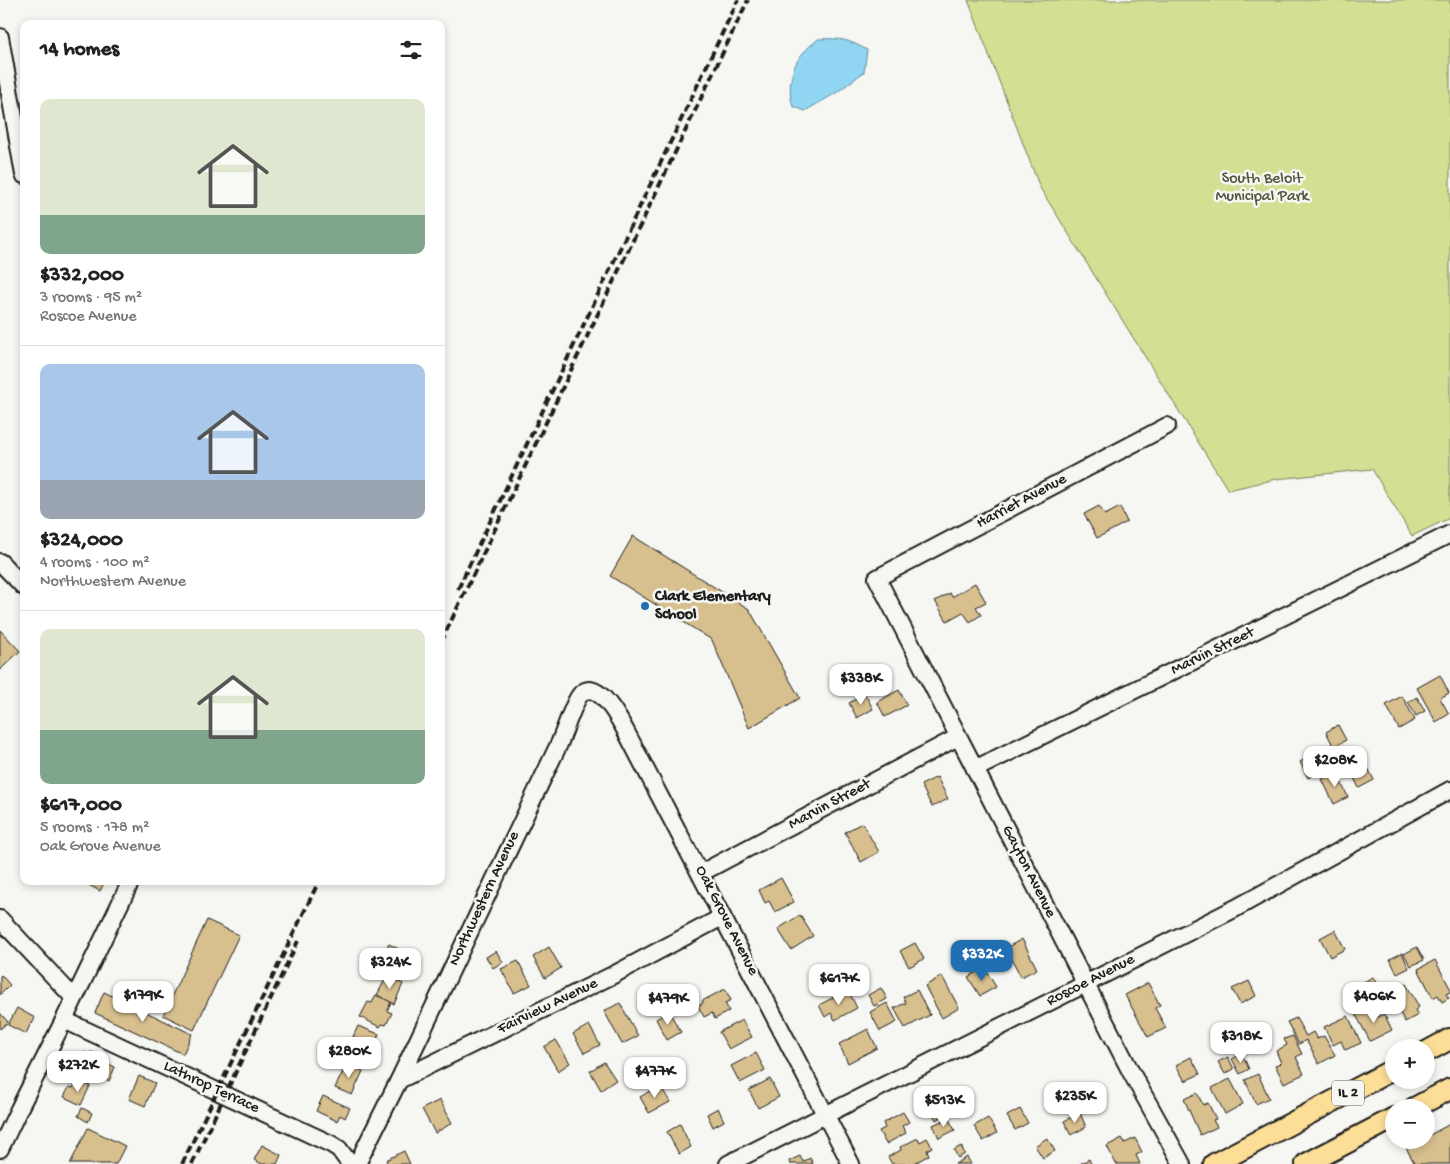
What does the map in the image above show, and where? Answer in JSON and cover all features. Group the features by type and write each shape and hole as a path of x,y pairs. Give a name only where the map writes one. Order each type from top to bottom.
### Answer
{"main road":[{"path":"1435,1047 1450,1039"},
{"name":"IL 2","path":"1214,1164 1385,1074"},
{"path":"1431,1099 1450,1089"},
{"path":"1306,1164 1385,1123"}],"street":[{"path":"0,37 20,152"},
{"name":"Harriet Avenue","path":"877,578 1167,426"},
{"name":"Marvin Street","path":"975,769 1450,534"},
{"path":"0,562 20,583"},
{"name":"Gayton Avenue","path":"877,578 1132,1074 1182,1164"},
{"name":"Oak Grove Avenue","path":"588,691 595,691 606,700 633,745 851,1164"},
{"name":"Northwestern Avenue","path":"357,1164 559,744 579,695 588,691"},
{"name":"Marvin Street","path":"701,873 958,737"},
{"name":"Roscoe Avenue","path":"728,1164 1236,908 1450,790"},
{"path":"0,1149 128,885"},
{"name":"Fairview Avenue","path":"399,1080 615,974 722,918"},
{"path":"0,919 74,998"},
{"name":"Lathrop Terrace","path":"64,1020 332,1144 339,1148 350,1164"}],"green space":[{"name":"South Beloit Municipal Park","path":"968,0 1450,0 1450,518 1412,536 1372,469 1276,479 1228,490 1040,188"}],"water":[{"path":"818,39 844,40 867,50 864,72 836,93 805,111 793,106 790,93 791,78 799,59"}],"building":[{"path":"1099,506 1105,515 1120,507 1127,522 1097,538 1084,514"},
{"path":"633,536 749,609 800,698 749,728 712,640 610,576"},
{"path":"975,583 986,602 976,607 981,615 970,622 963,612 947,621 935,601 950,593 952,597"},
{"path":"0,630 20,651 0,670"},
{"path":"1440,675 1449,693 1440,698 1449,714 1436,722 1417,688"},
{"path":"899,690 907,705 885,717 877,702"},
{"path":"865,694 873,709 857,718 849,703"},
{"path":"1402,696 1415,720 1399,729 1386,705"},
{"path":"1417,697 1425,711 1416,716 1408,702"},
{"path":"1338,725 1346,740 1334,747 1326,732"},
{"path":"1311,756 1319,772 1308,778 1300,762"},
{"path":"1363,758 1374,780 1359,788 1348,766"},
{"path":"1336,772 1348,797 1334,804 1322,779"},
{"path":"937,777 948,799 932,807 921,785"},
{"path":"862,823 879,852 861,862 845,832"},
{"path":"781,878 794,902 775,912 769,901 765,903 759,890"},
{"path":"89,885 103,885 100,891"},
{"path":"800,915 813,936 791,950 778,929"},
{"path":"207,920 239,935 194,1030 163,1015"},
{"path":"1335,930 1345,949 1330,957 1320,938"},
{"path":"1022,939 1037,969 1021,977 1006,948"},
{"path":"915,943 924,959 909,967 900,951"},
{"path":"389,944 418,959 410,973 381,958"},
{"path":"549,947 561,968 545,978 533,957"},
{"path":"1417,947 1424,960 1411,966 1404,954"},
{"path":"496,951 503,962 493,968 486,957"},
{"path":"1402,953 1409,968 1397,974 1390,959"},
{"path":"368,958 381,966 375,975 363,967"},
{"path":"1435,960 1450,988 1450,992 1446,994 1449,998 1442,1002 1438,995 1433,998 1418,969"},
{"path":"518,961 531,985 514,993 501,969"},
{"path":"984,967 996,987 980,996 968,977"},
{"path":"0,976 10,985 0,995"},
{"path":"387,976 403,984 394,1004 377,995"},
{"path":"942,976 959,1008 942,1018 925,986"},
{"path":"1373,977 1382,994 1370,1001 1360,984"},
{"path":"1249,981 1256,996 1240,1004 1232,989"},
{"path":"1148,983 1160,1005 1155,1008 1166,1028 1148,1037 1125,995"},
{"path":"1406,984 1419,1007 1415,1010 1418,1015 1405,1022 1389,993"},
{"path":"881,988 887,999 874,1006 868,995"},
{"path":"725,989 731,1000 725,1003 729,1011 715,1019 712,1013 704,1017 698,1006 703,1003 702,1001"},
{"path":"848,990 857,1008 835,1020 831,1013 825,1017 819,1005"},
{"path":"917,990 930,1015 905,1028 894,1008 906,1003 903,997"},
{"path":"104,992 192,1034 183,1054 95,1013"},
{"path":"376,995 391,1002 387,1011 392,1013 386,1025 382,1024 380,1027 360,1017 368,1002 372,1003"},
{"path":"620,1003 638,1036 622,1044 604,1011"},
{"path":"887,1003 897,1022 880,1031 870,1012"},
{"path":"17,1008 35,1018 26,1034 8,1025"},
{"path":"1370,1008 1376,1018 1384,1014 1392,1030 1370,1041 1356,1015"},
{"path":"669,1012 681,1032 667,1040 656,1019"},
{"path":"0,1013 8,1022 0,1029"},
{"path":"1348,1016 1361,1043 1345,1050 1341,1041 1333,1045 1324,1027"},
{"path":"1296,1018 1306,1036 1313,1032 1317,1039 1324,1036 1335,1055 1319,1064 1306,1040 1299,1044 1287,1022"},
{"path":"742,1020 752,1037 729,1049 719,1032"},
{"path":"589,1025 600,1045 584,1053 573,1034"},
{"path":"358,1026 379,1034 370,1055 356,1050 360,1040 353,1037"},
{"path":"868,1029 877,1048 848,1063 839,1044"},
{"path":"1293,1036 1302,1054 1296,1057 1304,1074 1284,1083 1275,1065 1281,1063 1276,1051 1287,1045 1284,1039"},
{"path":"556,1040 570,1063 558,1071 544,1047"},
{"path":"85,1052 89,1055 91,1052 102,1057 100,1060 115,1067 109,1081 100,1076 99,1079 82,1071 84,1065 80,1063"},
{"path":"756,1053 765,1070 740,1083 731,1066"},
{"path":"1242,1054 1249,1069 1240,1074 1232,1059"},
{"path":"1191,1057 1200,1074 1185,1081 1176,1065"},
{"path":"1228,1057 1234,1069 1225,1074 1218,1062"},
{"path":"604,1062 616,1080 601,1090 590,1071"},
{"path":"347,1063 363,1071 352,1095 335,1088"},
{"path":"1258,1074 1269,1098 1256,1104 1245,1080"},
{"path":"139,1076 155,1083 145,1106 129,1099"},
{"path":"770,1079 779,1097 758,1108 749,1090"},
{"path":"1230,1079 1243,1104 1225,1114 1212,1088"},
{"path":"77,1080 90,1086 81,1105 64,1097 69,1087 73,1088"},
{"path":"660,1085 670,1102 649,1113 640,1097"},
{"path":"1197,1093 1203,1105 1208,1103 1216,1119 1213,1120 1217,1127 1200,1135 1184,1099"},
{"path":"937,1094 948,1113 936,1120 926,1100"},
{"path":"323,1096 350,1108 345,1118 340,1115 337,1121 316,1111"},
{"path":"440,1100 452,1123 435,1133 422,1109"},
{"path":"82,1108 92,1113 88,1122 78,1116"},
{"path":"718,1108 724,1121 713,1127 707,1114"},
{"path":"1020,1109 1028,1123 1015,1130 1007,1116"},
{"path":"903,1112 909,1122 902,1126 906,1133 886,1144 879,1131 885,1128 883,1123"},
{"path":"1080,1113 1086,1127 1071,1135 1064,1121"},
{"path":"948,1118 955,1130 939,1138 933,1125"},
{"path":"988,1118 997,1133 983,1141 974,1126"},
{"path":"680,1124 691,1147 679,1154 667,1132"},
{"path":"1450,1124 1450,1164 1415,1164 1407,1149 1435,1149 1435,1132"},
{"path":"88,1128 125,1146 116,1164 70,1164"},
{"path":"918,1138 920,1142 927,1138 932,1147 927,1150 929,1155 913,1164 892,1164 888,1157 901,1150 900,1147"},
{"path":"1047,1138 1055,1151 1043,1158 1035,1146"},
{"path":"1122,1138 1125,1143 1135,1138 1142,1152 1136,1155 1140,1164 1116,1164 1107,1146"},
{"path":"262,1145 281,1155 277,1164 262,1164 254,1160"},
{"path":"961,1146 965,1154 958,1158 954,1150"},
{"path":"404,1151 410,1164 388,1164 386,1160"},
{"path":"800,1156 803,1162 810,1158 813,1164 790,1164 789,1161"},
{"path":"967,1157 971,1164 955,1164"},
{"path":"1089,1159 1091,1164 1080,1164"}],"railway":[{"path":"458,589 738,0"},
{"path":"445,634 748,0"},
{"path":"182,1164 317,885"},
{"path":"192,1164 298,941"}],"place":[{"name":"Clark Elementary School","path":"645,606"}]}
